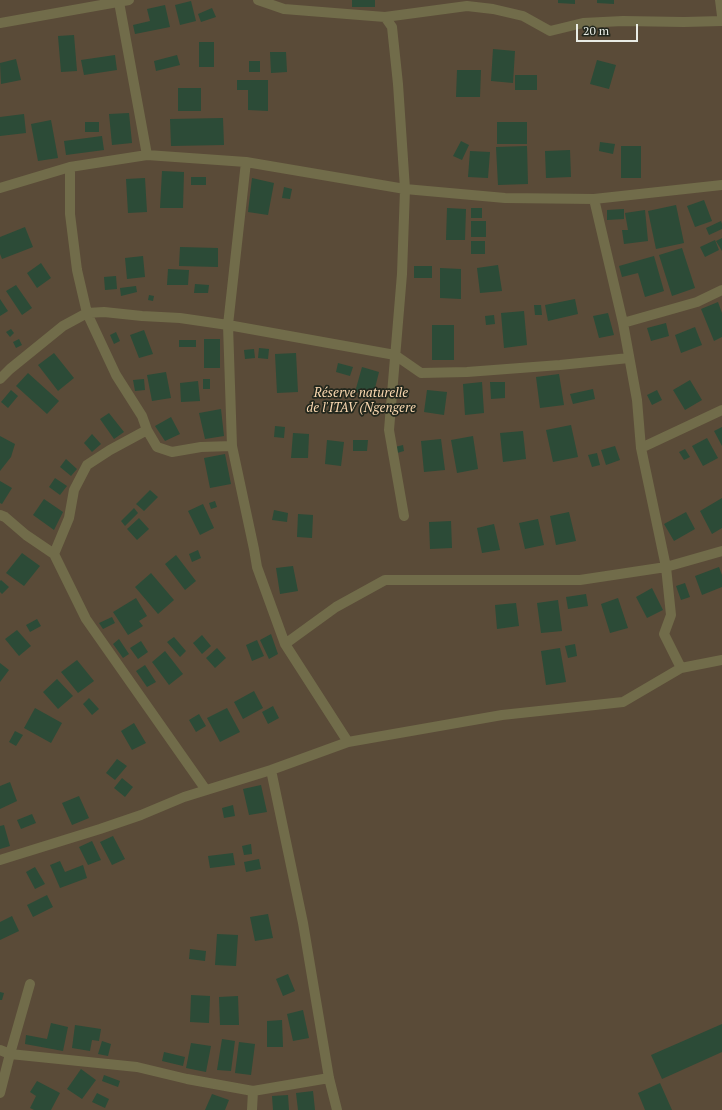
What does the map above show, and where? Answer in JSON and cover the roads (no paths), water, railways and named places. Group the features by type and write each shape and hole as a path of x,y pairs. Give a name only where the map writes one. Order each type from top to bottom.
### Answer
{"street":[{"path":"258,0 284,9 386,17 468,6 493,9 523,16 550,31 583,23 622,21 722,21"},
{"path":"720,0 722,16"},
{"path":"0,24 124,1 147,155"},
{"path":"386,17 392,27 398,84 405,189 402,274 389,430 404,516"},
{"path":"0,188 70,167 147,155 246,162 405,189 505,198 594,199 722,185"},
{"path":"246,162 228,325 232,446 257,567 285,644 348,742"},
{"path":"70,167 70,214 77,270 87,313 116,375 142,416 147,430 157,447 172,452 232,446"},
{"path":"594,199 623,323 637,400 642,448 666,567 671,615 664,634 681,668"},
{"path":"623,323 697,302 722,290"},
{"path":"0,379 10,369 63,326 87,313 104,312 180,318 228,325 395,355 421,373 483,370 629,358"},
{"path":"642,448 722,410"},
{"path":"54,554 69,518 74,490 87,465 110,450 147,430"},
{"path":"0,515 5,517 26,535 54,554 86,619 206,790"},
{"path":"285,644 336,607 385,580 580,580 666,567 722,551"},
{"path":"0,860 141,815 184,797 271,770 348,742 502,715 623,702 681,668 722,660"},
{"path":"271,770 303,923 329,1078 337,1110"},
{"path":"0,1093 5,1052 30,984"},
{"path":"5,1052 137,1067 187,1079 254,1091 329,1078"},
{"path":"252,1110 254,1091"}],"park label":[{"name":"Réserve naturelle de l'ITAV (Ngengere","path":"361,400"}]}
